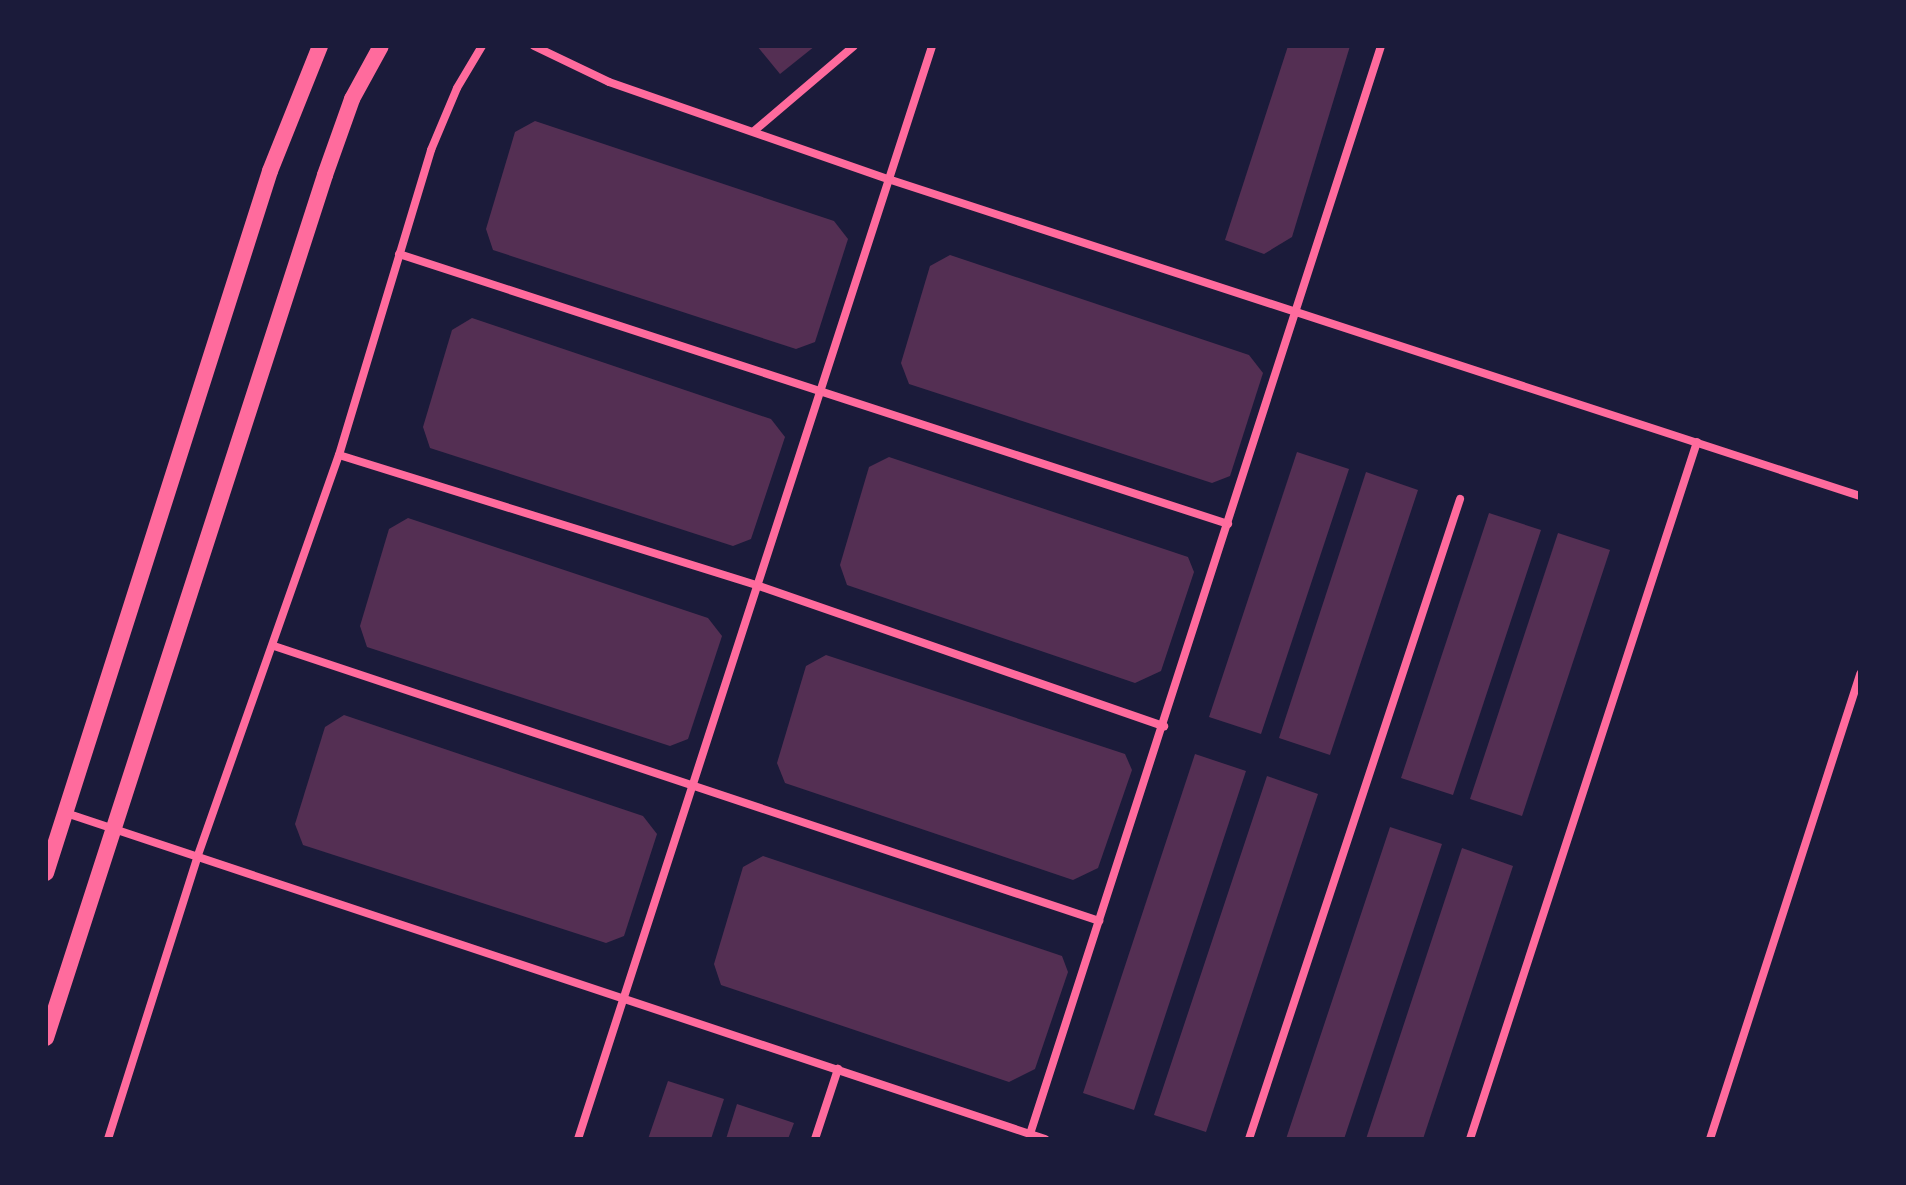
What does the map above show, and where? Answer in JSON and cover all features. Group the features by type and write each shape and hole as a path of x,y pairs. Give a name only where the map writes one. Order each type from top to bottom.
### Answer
{"main road":[{"path":"46,873 270,171 320,46"},
{"path":"46,1038 325,175 361,76 381,46"}],"street":[{"path":"108,1139 198,855 339,455 431,150 482,46"},
{"path":"534,46 609,82 888,179 1860,496"},
{"path":"754,131 854,46"},
{"path":"578,1139 756,585 823,392 932,46"},
{"path":"1030,1134 1381,46"},
{"path":"399,254 1228,524"},
{"path":"1470,1139 1697,442"},
{"path":"339,455 756,585 1164,726"},
{"path":"1249,1139 1460,499"},
{"path":"274,646 1099,921"},
{"path":"1710,1139 1860,674"},
{"path":"66,813 1045,1139"},
{"path":"815,1139 838,1069"}],"building":[{"path":"757,46 815,46 780,74"},
{"path":"1288,46 1350,46 1292,237 1264,254 1225,240"},
{"path":"535,121 834,221 848,239 815,342 796,349 493,250 486,229 515,132"},
{"path":"950,255 1249,355 1263,373 1230,476 1212,483 909,384 901,363 930,266"},
{"path":"472,318 771,419 785,437 751,539 733,546 430,448 423,427 452,330"},
{"path":"1297,452 1349,469 1261,734 1209,717"},
{"path":"889,457 1188,557 1194,572 1161,671 1135,683 847,585 840,565 869,467"},
{"path":"1366,472 1418,490 1330,755 1279,738"},
{"path":"1489,513 1541,530 1453,795 1401,778"},
{"path":"408,518 708,618 722,636 688,739 670,746 367,647 360,626 389,529"},
{"path":"1558,533 1610,550 1522,816 1470,799"},
{"path":"826,655 1125,754 1132,770 1098,868 1073,880 785,783 777,763 806,666"},
{"path":"344,715 643,816 657,834 624,936 606,943 303,845 295,824 325,727"},
{"path":"1195,754 1246,771 1134,1110 1083,1093"},
{"path":"1267,776 1318,794 1206,1132 1154,1115"},
{"path":"1390,827 1442,844 1344,1139 1286,1139"},
{"path":"1462,848 1513,866 1423,1139 1366,1139"},
{"path":"763,856 1062,956 1068,972 1035,1069 1009,1082 721,985 714,964 743,867"},
{"path":"668,1081 724,1099 711,1139 648,1139"},
{"path":"737,1104 794,1123 788,1139 726,1139"}]}
